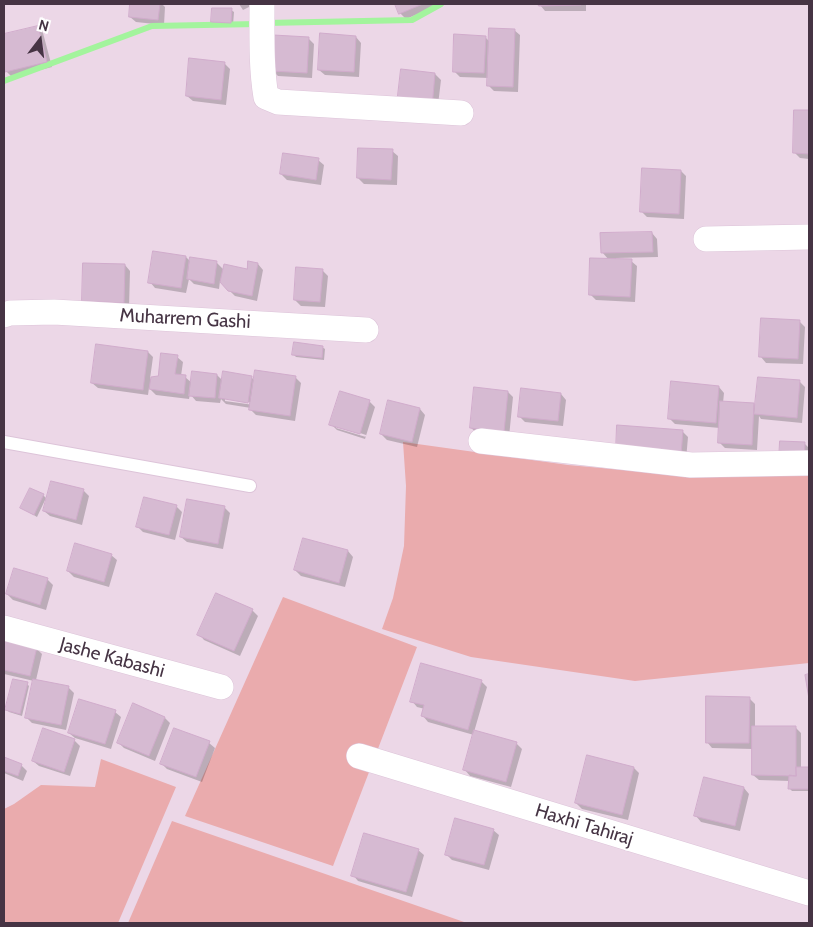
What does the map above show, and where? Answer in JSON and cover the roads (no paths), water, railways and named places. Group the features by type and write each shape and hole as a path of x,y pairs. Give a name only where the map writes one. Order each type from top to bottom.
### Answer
{"street":[{"path":"262,4 266,97 278,102 461,113"},
{"path":"706,239 809,236"},
{"name":"Muharrem Gashi","path":"4,314 54,312 366,330"},
{"path":"481,441 691,464 809,463"},
{"name":"Jashe Kabashi","path":"4,628 221,688"},
{"name":"Haxhi Tahiraj","path":"360,756 809,893"}],"lane":[{"path":"4,442 250,486"}],"waterway":[{"path":"266,23 412,20 441,4"},
{"path":"4,81 152,26 257,24"}]}
